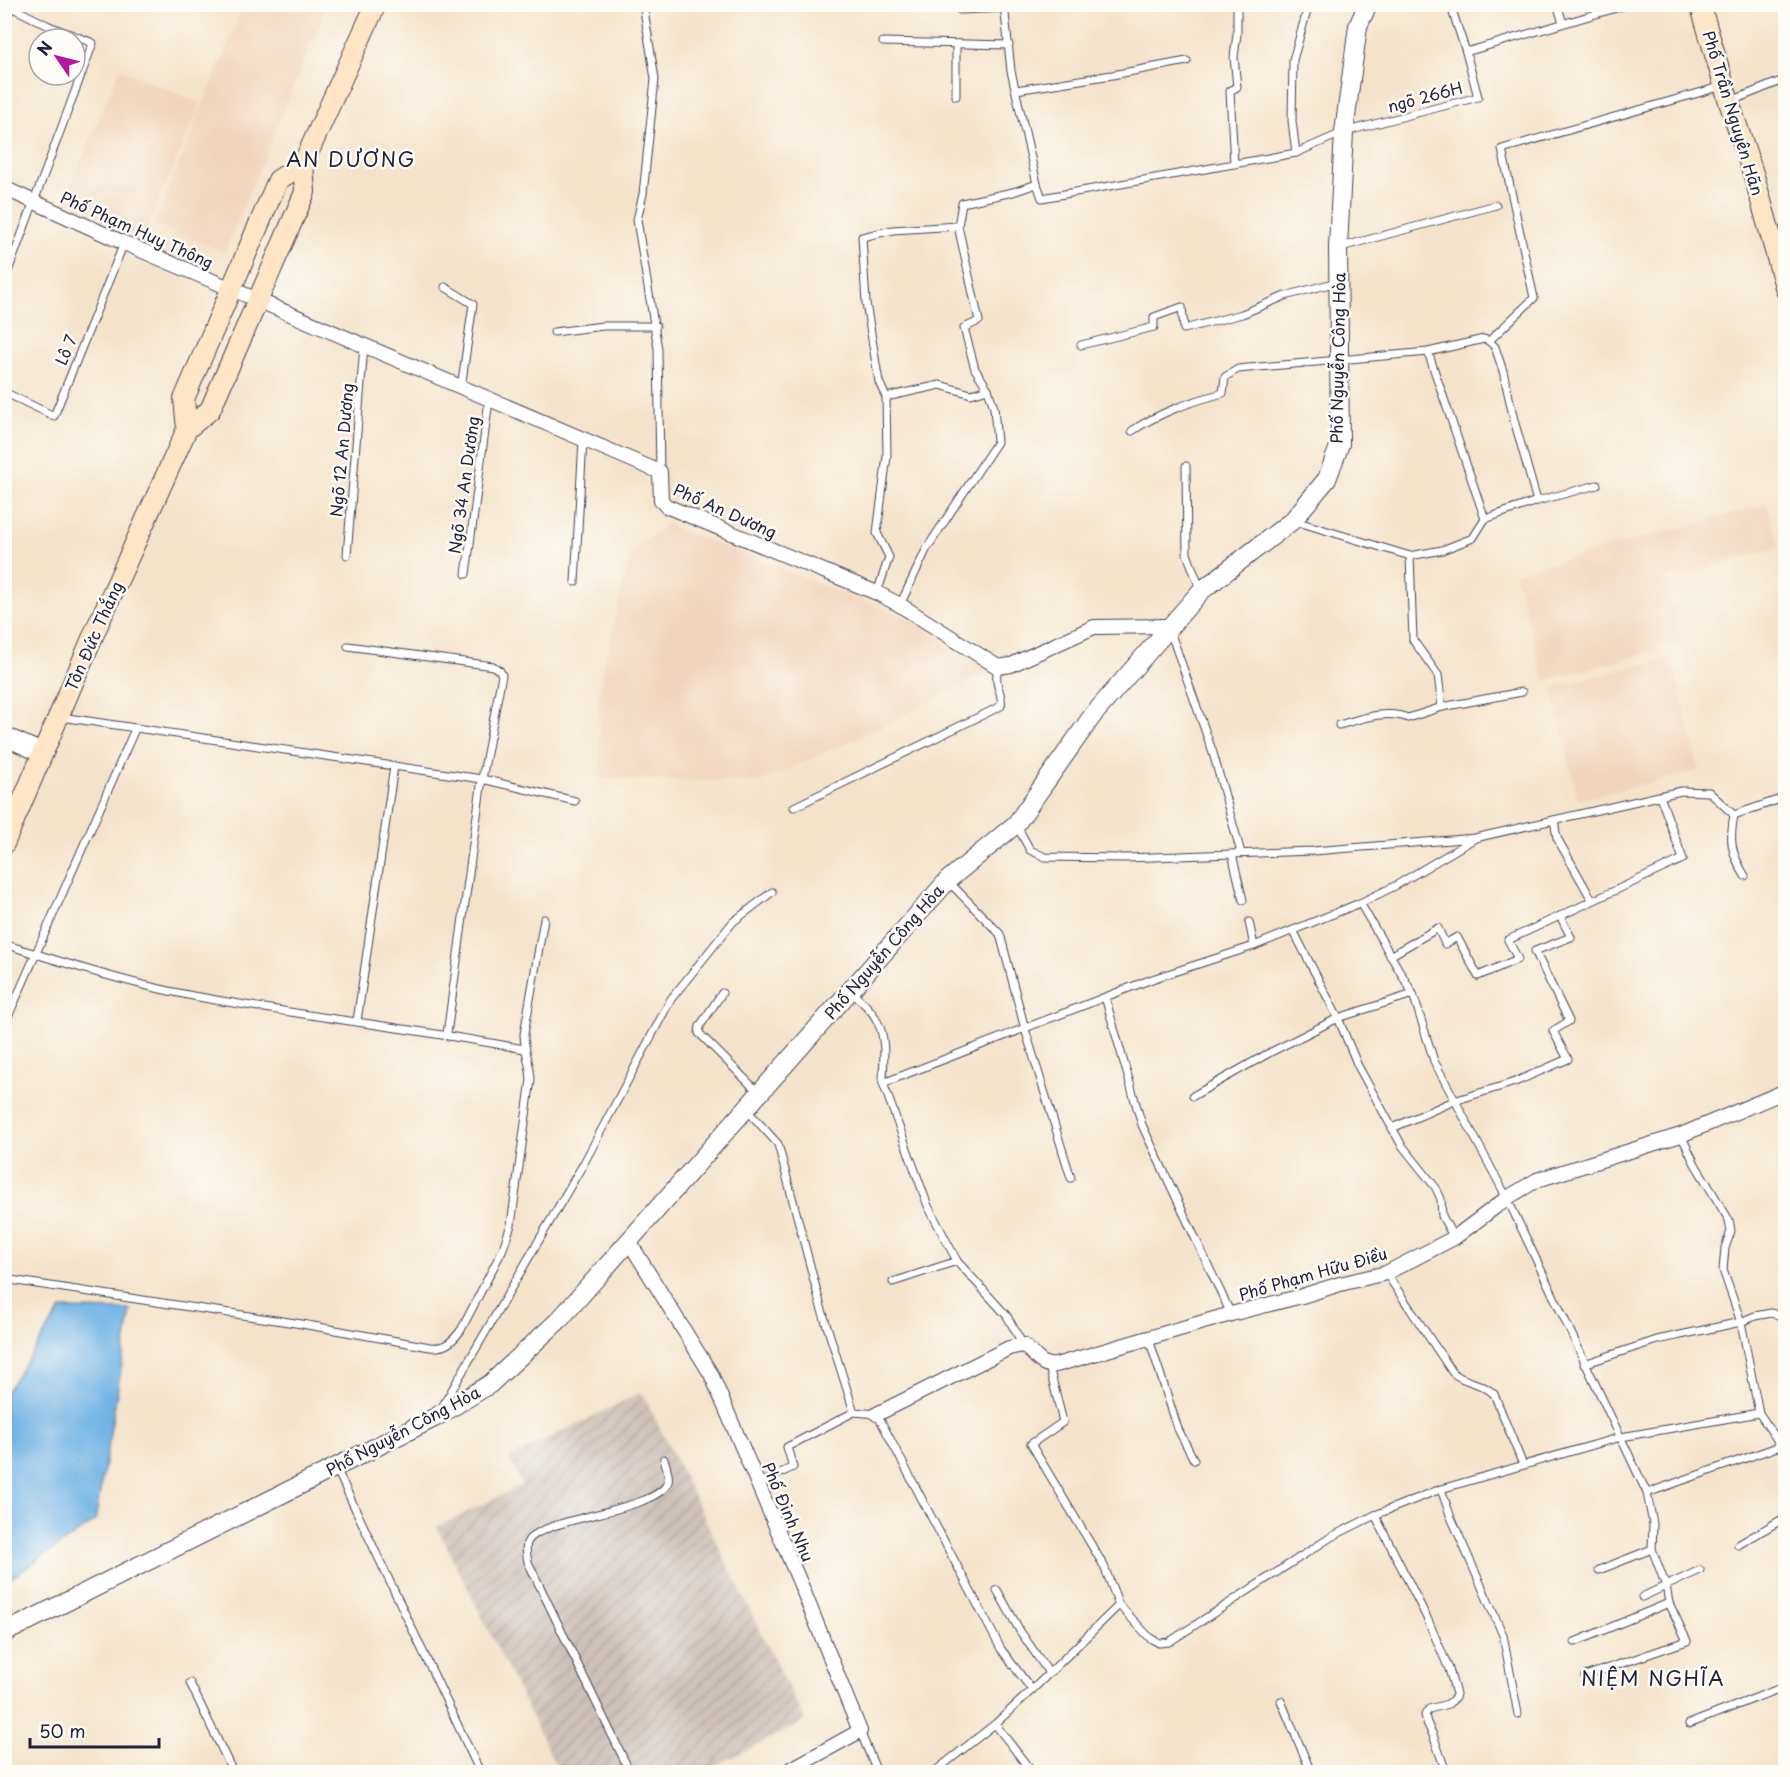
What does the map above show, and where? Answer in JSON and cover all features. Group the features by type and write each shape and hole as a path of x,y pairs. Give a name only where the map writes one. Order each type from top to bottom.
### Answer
{"main road":[{"name":"Tôn Đức Thắng","path":"4,844 42,753 187,429 210,410 305,192 303,164 376,4"},
{"name":"Phố Trần Nguyên Hãn","path":"1700,4 1726,94 1754,176 1785,290"},
{"name":"Tôn Đức Thắng","path":"187,429 184,399 230,289 278,180 303,164"}],"street":[{"name":"Phố Nguyễn Công Hòa","path":"4,1633 436,1417 490,1383 560,1319 948,880 1016,824 1093,715 1168,626 1201,591 1293,520 1327,479 1340,444 1338,248 1344,132 1358,26 1368,4"},
{"name":"Phố Phạm Huy Thông","path":"4,188 257,301"},
{"name":"Phố An Dương","path":"257,301 660,472 661,500 666,506 877,593 998,667"},
{"path":"998,667 1011,665 1094,627 1168,626"},
{"path":"4,736 42,753"},
{"name":"Phố Phạm Hữu Điều","path":"1049,1366 1340,1284 1386,1274 1454,1238 1506,1198 1537,1180 1681,1135 1785,1091"},
{"name":"Phố Đinh Nhu","path":"628,1240 711,1374 860,1731"},
{"path":"877,1414 1009,1348 1023,1345 1031,1350 1043,1364 1049,1366"},
{"path":"786,1773 860,1731"}],"lane":[{"path":"643,4 655,79 643,194 637,220 656,326 660,472"},
{"path":"1234,164 1230,91 1237,87 1234,57 1238,34 1237,4"},
{"path":"1296,153 1293,121 1293,60 1310,4"},
{"path":"1450,4 1466,52 1630,4"},
{"path":"1557,4 1563,23"},
{"path":"4,24 8,6 49,26 93,43 4,282"},
{"path":"960,10 1005,6 1011,71 1042,198 1296,153 1344,132"},
{"path":"883,42 1009,45"},
{"path":"956,44 956,96"},
{"name":"ngõ 266H","path":"1344,132 1478,97 1466,52"},
{"path":"1016,90 1112,75 1187,60"},
{"path":"1489,341 1534,298 1502,149 1785,79"},
{"path":"900,605 927,548 997,442 994,408 988,389 975,369 964,328 979,321 958,226 962,203 1013,192 1037,184"},
{"path":"1338,248 1496,205"},
{"path":"877,593 889,557 877,533 887,456 886,397 879,382 866,303 862,237 893,230 958,226"},
{"name":"Lô 7","path":"4,392 54,416 124,243"},
{"path":"1081,345 1154,327 1154,317 1182,307 1185,329 1242,314 1285,296 1339,282"},
{"path":"445,287 473,304 461,388"},
{"path":"554,332 603,326 656,326"},
{"path":"1132,431 1151,418 1185,403 1223,393 1225,377 1238,369 1428,352 1484,339 1495,347 1503,371 1537,501"},
{"name":"Ngõ 12 An Dương","path":"347,555 364,346"},
{"path":"1428,352 1485,519"},
{"path":"886,397 940,386 971,394 988,389"},
{"name":"Ngõ 34 An Dương","path":"466,574 489,400"},
{"path":"575,582 583,440"},
{"path":"1186,466 1187,554 1201,591"},
{"path":"1293,520 1410,556 1442,550 1473,538 1485,519 1537,501 1598,485"},
{"path":"1410,556 1413,640 1438,675 1442,708"},
{"path":"1168,626 1213,753 1241,853"},
{"path":"348,646 493,666 502,675 482,779 447,1034"},
{"path":"794,807 1001,706 1003,699 995,678 998,667"},
{"path":"1339,725 1369,716 1398,714 1408,718 1442,708 1522,692"},
{"path":"58,717 482,779 575,801"},
{"path":"4,1026 135,729"},
{"path":"357,1021 394,766"},
{"path":"1016,824 1030,850 1045,857 1126,858 1313,851 1475,838 1681,791 1709,792 1734,815"},
{"path":"1390,956 1438,928 1445,944 1457,937 1478,976 1518,959 1508,940 1683,859 1660,795"},
{"path":"1734,815 1785,797"},
{"path":"1734,815 1729,837 1737,864 1745,876"},
{"path":"1554,820 1557,838 1592,900"},
{"path":"883,1083 1152,979 1254,946 1360,903 1395,886 1475,838"},
{"path":"1232,854 1243,900"},
{"path":"948,880 1000,934 1025,1029 1071,1178"},
{"path":"436,1417 585,1161 671,999 733,922 772,892"},
{"path":"1360,903 1413,993 1434,1061 1506,1198 1647,1493 1653,1524 1652,1549 1666,1586 1669,1603 1687,1641 1585,1676"},
{"path":"1392,1128 1455,1101 1515,1082 1568,1059 1553,1031 1569,1021 1535,951 1570,937 1560,916"},
{"path":"4,1279 302,1324 430,1347 444,1346 454,1340 502,1251 511,1225 531,1079 530,1061 524,1049 524,1034 544,919"},
{"path":"1249,922 1254,946"},
{"path":"1293,930 1338,1017 1358,1066 1392,1128 1401,1144 1436,1188 1441,1199 1442,1216 1454,1238"},
{"path":"4,944 125,980 187,995 447,1034 524,1049"},
{"path":"850,991 878,1021 883,1042 883,1083 928,1206 957,1261 1007,1317 1023,1345"},
{"path":"722,993 700,1026 699,1033 759,1093"},
{"path":"1193,1096 1338,1017 1413,993"},
{"path":"1105,997 1142,1125 1231,1314"},
{"path":"745,1109 778,1144 821,1307 854,1412"},
{"path":"1681,1135 1695,1164 1729,1220 1731,1232 1725,1248 1723,1270 1741,1322 1759,1413 1785,1453"},
{"path":"893,1282 957,1261"},
{"path":"1386,1274 1453,1373 1462,1381 1485,1385 1494,1394 1523,1466"},
{"path":"1584,1364 1657,1340 1741,1322 1755,1316 1771,1313 1779,1315 1785,1321"},
{"path":"1149,1339 1178,1429 1194,1460"},
{"path":"1049,1366 1063,1422 1031,1444 1104,1566 1119,1605 1150,1638 1158,1643 1169,1642 1331,1537 1375,1515 1441,1489 1621,1437 1759,1413"},
{"path":"758,1484 793,1467 787,1448 854,1412 877,1414 1001,1649 1032,1690"},
{"path":"1647,1493 1780,1446"},
{"path":"630,1773 528,1562 526,1551 527,1542 552,1527 629,1505 657,1494 667,1484 669,1477 664,1459"},
{"path":"335,1468 480,1773"},
{"path":"1441,1489 1450,1515 1503,1635 1518,1714"},
{"path":"1375,1515 1427,1617 1449,1669 1456,1694 1448,1704 1429,1709 1425,1715 1446,1773"},
{"path":"1738,1545 1785,1517"},
{"path":"1599,1570 1652,1549"},
{"path":"1642,1597 1700,1570"},
{"path":"997,1590 1020,1631 1049,1673"},
{"path":"1575,1642 1669,1603"},
{"path":"934,1773 995,1724 1119,1605"},
{"path":"190,1683 233,1773"},
{"path":"1689,1724 1785,1686"},
{"path":"1281,1701 1311,1773"},
{"path":"995,1724 1032,1773"},
{"path":"860,1731 877,1773"}],"shaded area":[{"path":"244,5 327,5 225,252 154,224"},
{"path":"120,69 201,104 142,240 62,205"},
{"path":"1767,504 1779,547 1665,579 1682,643 1544,681 1515,573"},
{"path":"666,524 908,618 991,670 870,732 761,782 602,779 598,695 629,555"},
{"path":"1672,658 1699,771 1578,800 1552,687"},
{"path":"642,1392 805,1721 702,1772 559,1772 437,1527 522,1485 509,1458"}],"water":[{"path":"61,1309 131,1310 95,1521 5,1582 5,1394"}],"district":[{"name":"AN DƯƠNG","path":"351,160"},
{"name":"NIỆM NGHĨA","path":"1653,1679"}]}
